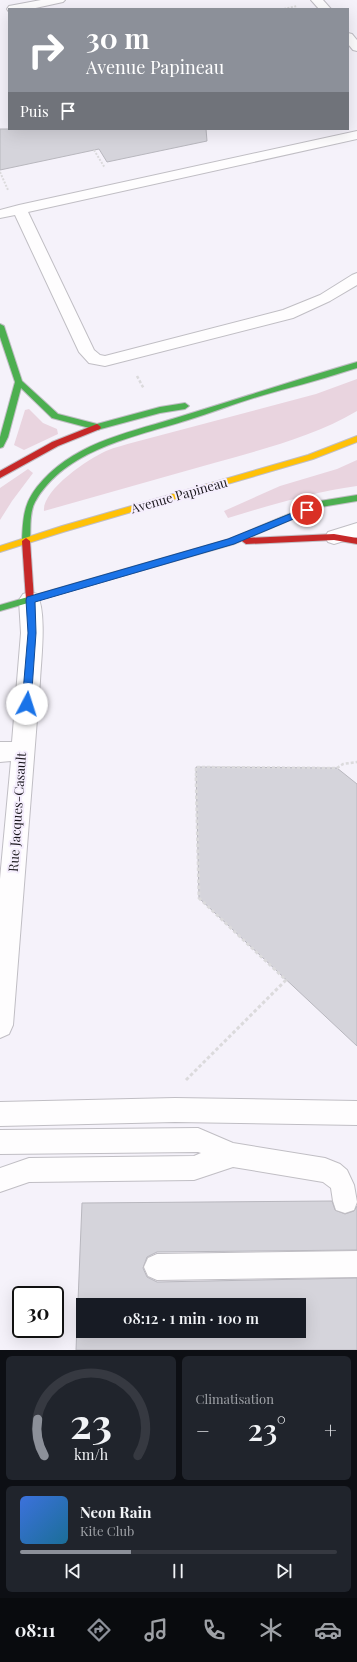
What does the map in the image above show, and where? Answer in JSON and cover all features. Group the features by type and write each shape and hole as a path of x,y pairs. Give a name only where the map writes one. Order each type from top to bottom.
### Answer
{"main road":[{"path":"0,326 19,382 55,416 97,427"},
{"path":"30,600 26,541 28,512 33,499 44,484 73,460 91,450 114,441 255,395 317,379 357,365"},
{"path":"0,445 4,437 19,382"},
{"path":"0,475 55,444 97,427 160,410 255,395"},
{"name":"Avenue Papineau","path":"0,549 310,457 357,439"},
{"path":"0,608 231,542 320,504 357,498"},
{"path":"231,542 334,537 357,541"}],"street":[{"name":"Rue Jacques-Casault","path":"0,1024 11,751 32,633 30,600"}],"lane":[{"path":"22,8 59,0"},
{"path":"317,0 324,8"},
{"path":"349,38 357,47"},
{"path":"0,214 357,135"},
{"path":"19,209 87,352 94,360 105,361 288,314 325,298 357,278"},
{"path":"334,537 357,530"},
{"path":"0,1114 175,1110 357,1113"},
{"path":"0,1142 198,1140 233,1155 325,1170 337,1175 343,1185 346,1201"},
{"path":"0,1180 29,1170 194,1168 233,1155"},
{"path":"157,1267 357,1264"}],"path":[{"path":"94,150 107,172"},
{"path":"0,172 10,192"},
{"path":"139,378 147,395"},
{"path":"185,1080 286,980 199,898 196,767 337,768 343,764 357,762"}],"shaded area":[{"path":"357,379 357,411 323,428 287,442 44,511 45,503 50,494 58,485 78,468 106,451 116,447 316,394"},
{"path":"29,409 43,423 57,429 58,434 24,450 14,445 25,410"},
{"path":"357,460 357,486 308,495 228,518 224,511 280,486 337,469"},
{"path":"28,469 33,473 0,520 0,488"}],"building":[{"path":"0,129 206,130 207,141 107,162 99,149 0,170"},
{"path":"196,767 337,768 357,784 357,1046 199,898"},
{"path":"332,1201 335,1210 345,1214 354,1211 357,1206 357,1250 157,1252 147,1257 143,1268 147,1277 157,1282 357,1278 357,1350 76,1350 76,1338 306,1338 306,1298 78,1298 82,1203"}],"traffic: fast":[{"path":"0,326 19,382 55,416 97,427 160,410 185,406"},
{"path":"26,541 27,515 32,500 46,482 62,467 81,455 122,437 357,365"},
{"path":"0,445 4,437 19,382"},
{"path":"0,608 231,542 320,504 357,498"}],"traffic: slow":[{"path":"0,549 62,529 310,457 357,439"}],"traffic: jam":[{"path":"0,475 55,444 97,427"},
{"path":"246,541 334,537 357,541"},
{"path":"26,541 30,600"}],"route":[{"path":"27,704 32,633 30,600 231,542 307,510"}]}
